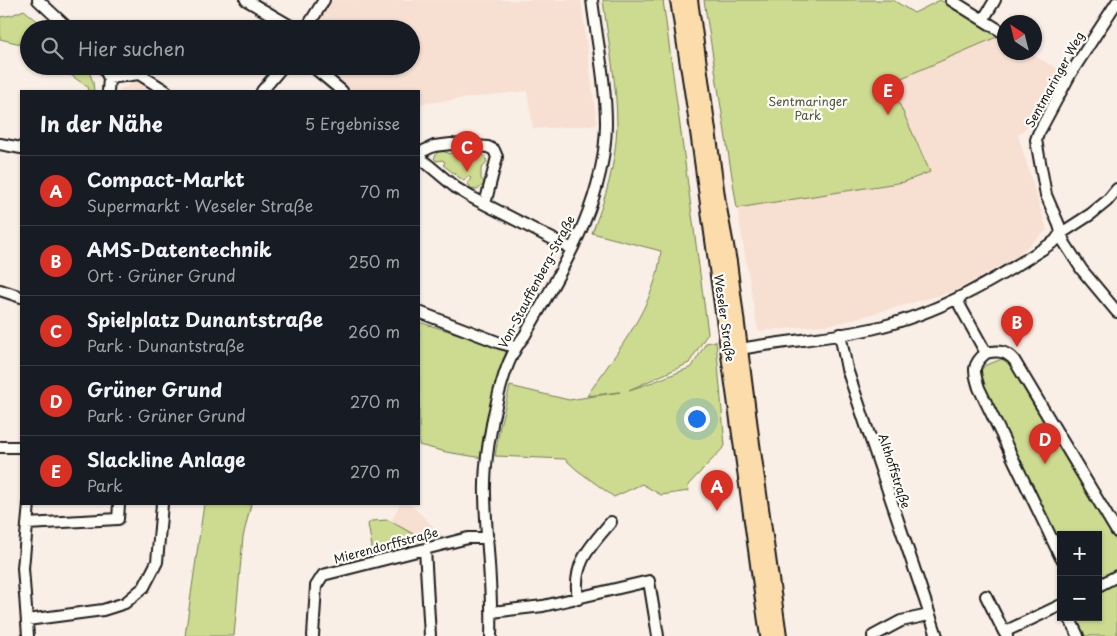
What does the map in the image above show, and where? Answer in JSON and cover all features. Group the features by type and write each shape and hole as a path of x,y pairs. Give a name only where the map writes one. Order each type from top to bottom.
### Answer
{"main road":[{"name":"Weseler Straße","path":"678,0 752,444 779,636"},
{"name":"Weseler Straße","path":"690,0 718,203 729,262 735,350 768,636"}],"street":[{"path":"38,0 59,20"},
{"path":"246,0 280,20"},
{"path":"312,20 324,0"},
{"name":"Von-Stauffenberg-Straße","path":"491,636 492,612 485,494 493,420 501,386 515,347 526,335 584,225 598,183 604,154 606,124 592,0"},
{"path":"951,0 997,29"},
{"path":"983,20 995,0"},
{"name":"Sentmaringer Weg","path":"1117,2 1075,66 1038,134 1037,146 1046,195 1060,229 1060,234 1082,270 1117,312"},
{"path":"108,75 108,90"},
{"path":"109,78 132,75"},
{"path":"141,75 164,90"},
{"path":"263,90 275,75"},
{"path":"323,75 341,90"},
{"path":"0,144 20,148"},
{"path":"420,153 434,146 451,144 488,147 494,150 497,157 484,204"},
{"path":"420,158 456,188 572,250"},
{"path":"735,350 870,329 919,315 958,299 1008,272 1055,241 1060,234 1091,214 1117,190"},
{"path":"0,290 20,297"},
{"path":"958,299 986,353"},
{"path":"420,312 515,347"},
{"name":"Althoffstraße","path":"840,334 844,358 937,636"},
{"path":"1057,550 979,388 974,372 978,360 986,353 1000,351 1008,354 1014,360 1117,532"},
{"path":"0,448 20,447"},
{"path":"28,636 23,568 29,505"},
{"path":"28,524 118,519 119,505"},
{"path":"26,620 103,610 124,603 144,588 156,562 162,505"},
{"path":"578,599 576,577 579,567 588,549 612,522"},
{"name":"Mierendorffstraße","path":"313,636 316,586 323,575 468,538 488,538"},
{"path":"419,636 430,636 425,549"},
{"path":"1102,584 1117,576"},
{"path":"492,612 544,606 650,581 658,636"},
{"path":"986,596 1006,634 1057,608"},
{"path":"873,636 901,622 929,615"},
{"path":"1071,621 1078,636"}],"shaded area":[{"path":"328,0 581,0 597,125 533,129 527,91 420,104 420,90 345,90 327,75 420,75 420,20 316,20"},
{"path":"997,37 997,60 1042,60 1062,71 1040,115 1018,135 1047,230 1014,258 955,291 836,324 758,331 737,208 904,182 930,172 890,83"},
{"path":"143,79 161,90 120,90"},
{"path":"399,505 411,505 443,536 373,553 368,524 371,521 391,521"}],"green space":[{"path":"603,0 663,0 708,333 689,363 629,390 692,367 706,343 716,341 725,446 688,485 689,491 661,495 642,484 614,497 565,459 495,456 510,386 569,400 620,392 587,396 633,327 652,291 658,271 661,251 592,233 602,207 609,180 615,153 617,125 614,78"},
{"name":"Sentmaringer Park","path":"704,0 893,0 914,13 940,0 997,35 997,37 890,83 930,172 904,182 737,208"},
{"path":"24,10 36,20 20,20 20,44 0,39 0,17"},
{"path":"71,75 90,75 94,90 88,90 89,88"},
{"path":"439,150 451,154 474,157 479,154 485,156 487,163 481,169 483,185 477,190 471,189 468,183 471,178 468,176 464,181 443,165 445,163 443,160 436,161 434,158 437,153 435,151"},
{"path":"420,322 510,350 493,393 487,422 483,458 420,445"},
{"path":"1005,358 1016,371 1117,542 1117,636 1081,636 1075,621 1102,621 1102,531 1057,531 1057,543 985,393 979,372 986,365"},
{"path":"204,505 251,505 243,537 234,636 185,636"},
{"path":"388,520 415,535 411,543 373,553 368,524 371,521"}],"place":[{"name":"Slackline Anlage","path":"888,115"},
{"name":"Spielplatz Dunantstraße","path":"467,172"},
{"name":"AMS-Datentechnik","path":"1017,347"},
{"name":"Grüner Grund","path":"1045,464"},
{"name":"Compact-Markt","path":"717,511"}]}
